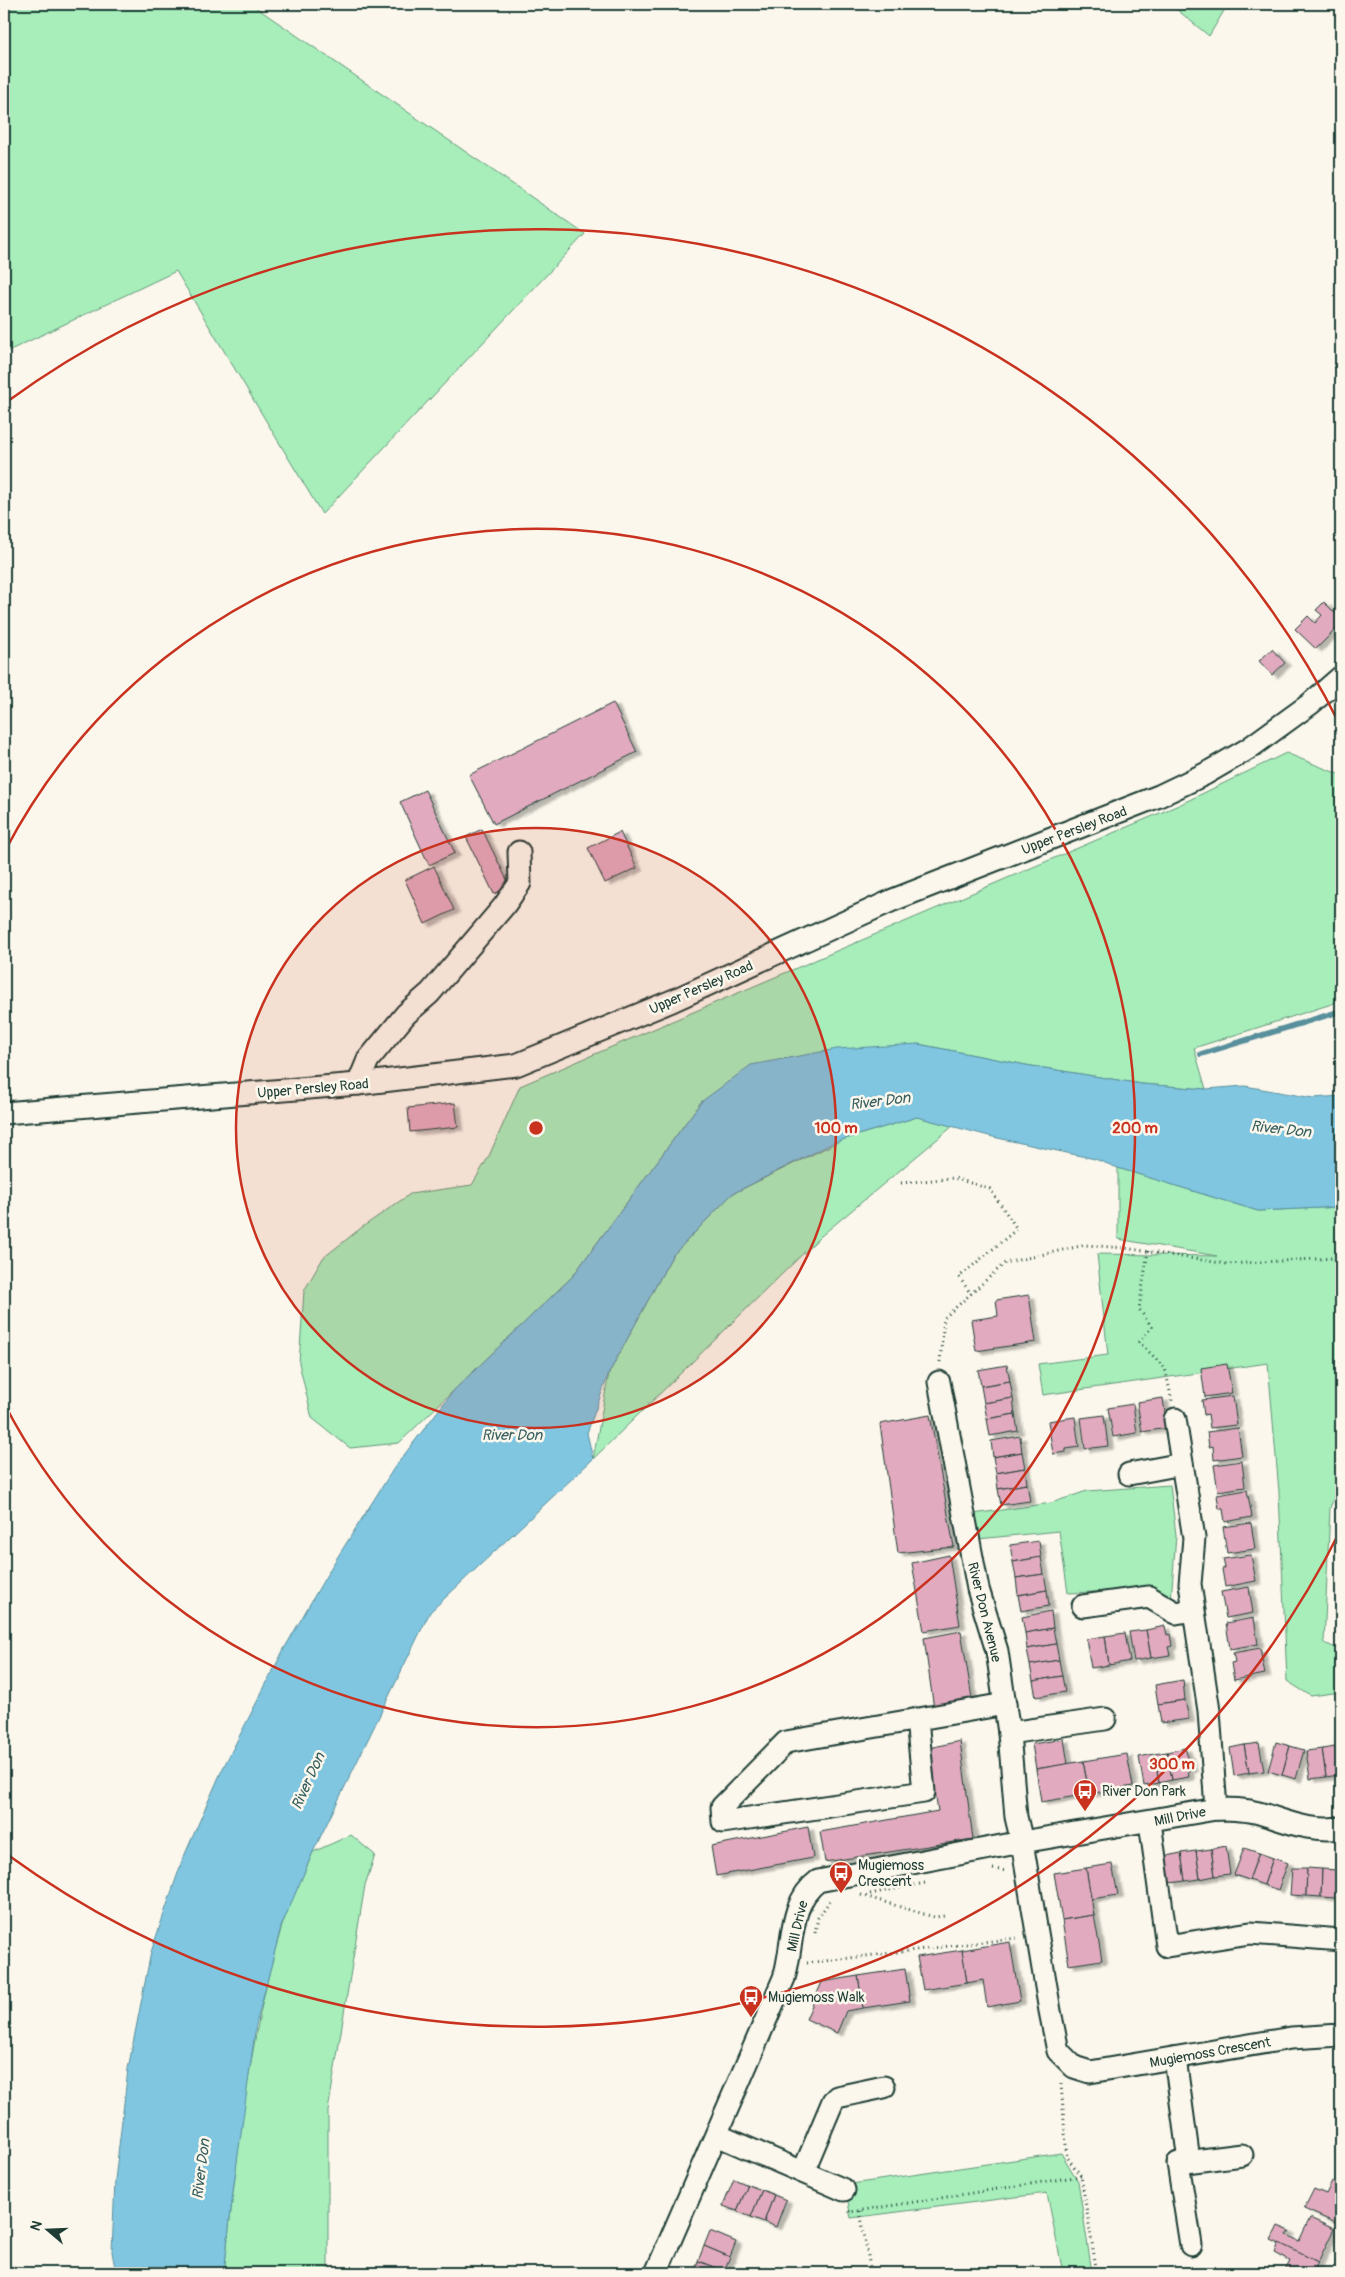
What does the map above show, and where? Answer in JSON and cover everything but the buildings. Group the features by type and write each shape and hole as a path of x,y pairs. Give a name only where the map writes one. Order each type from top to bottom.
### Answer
{"street":[{"name":"Upper Persley Road","path":"4,1113 358,1084 516,1065 672,1001 893,900 1159,796 1205,774 1248,750 1310,704 1341,678"},
{"path":"358,1084 368,1060 406,1014 430,993 504,906 520,883 519,852"},
{"name":"River Don Avenue","path":"939,1382 978,1589 997,1651 1009,1733 1016,1817 1022,1842"},
{"path":"1175,1419 1194,1538 1190,1584 1209,1711 1216,1809"},
{"path":"1129,1474 1182,1464"},
{"path":"1083,1606 1149,1597 1176,1613 1194,1610"},
{"path":"917,1720 924,1792 723,1822 722,1807 786,1742 1005,1704"},
{"path":"1009,1733 1105,1719"},
{"name":"Mill Drive","path":"656,2273 784,1978 799,1904 807,1889 818,1881 1022,1842 1150,1822 1216,1809 1241,1809 1306,1828 1341,1828"},
{"path":"1150,1822 1167,1946 1250,1933 1341,1940"},
{"path":"1022,1842 1058,2050"},
{"name":"Mugiemoss Crescent","path":"1058,2050 1074,2066 1090,2072 1291,2038 1341,2035"},
{"path":"1175,2058 1189,2162"},
{"path":"803,2172 833,2101 837,2096 884,2087"},
{"path":"717,2136 844,2190"},
{"path":"1191,2245 1178,2163 1242,2155"}],"path":[{"path":"901,1183 954,1178 990,1189 1017,1229 960,1277 971,1294"},
{"path":"939,1382 944,1318 1005,1263 1085,1245 1227,1264 1333,1258 1341,1263"},
{"path":"1148,1252 1138,1309 1152,1327 1139,1342 1165,1368 1175,1419"},
{"path":"988,1869 1009,1871 1026,1869"},
{"path":"928,1882 876,1894 857,1894 934,1917 945,1916"},
{"path":"814,1938 818,1918 832,1898 839,1897"},
{"path":"810,1955 807,1963 1037,1936"},
{"path":"1058,2050 1067,2157 1081,2176 1097,2273"},
{"path":"844,2190 850,2212 1081,2176"},
{"path":"860,2211 871,2273"}],"green space":[{"path":"4,4 251,4 585,234 322,514 176,271 4,353"},
{"path":"1170,4 1228,4 1209,36"},
{"path":"1286,753 1341,775 1341,1001 1194,1048 1206,1089 1142,1084 1026,1065 918,1044 701,1102 572,1277 399,1443 350,1448 312,1418 299,1363 304,1291 323,1258 361,1228 410,1194 472,1185 489,1156 520,1086 1181,804"},
{"path":"917,1117 953,1126 821,1236 593,1459 609,1373 672,1256 732,1194 842,1140"},
{"path":"1118,1168 1258,1211 1341,1207 1341,1479 1330,1508 1324,1643 1341,1650 1341,1692 1311,1696 1287,1681 1279,1492 1268,1363 1043,1395 1038,1364 1108,1355 1097,1254 1217,1256 1118,1239"},
{"path":"1170,1485 1176,1535 1171,1601 1142,1590 1068,1593 1059,1531 978,1539 973,1514 1051,1503 1087,1491"},
{"path":"351,1835 375,1855 365,1885 328,2111 328,2273 224,2273 239,2143 252,2057 260,2014 281,1929 313,1852"},
{"path":"1061,2153 1078,2181 1092,2273 1063,2273 1047,2193 851,2218 845,2185"}],"water":[{"name":"River Don","path":"918,1044 1026,1065 1142,1084 1206,1089 1245,1086 1313,1098 1341,1096 1341,1207 1258,1211 1118,1168 1095,1159 993,1137 917,1117 835,1142 732,1194 672,1256 609,1373 587,1433 593,1459 430,1612 313,1852 281,1927 256,2025 233,2191 224,2273 116,2273 112,2252 115,2180 128,2069 151,1952 182,1861 222,1770 284,1649 330,1569 394,1468 454,1390 572,1277 701,1102 751,1065 837,1049"}],"waterway":[{"path":"1201,1054 1341,1011"}],"place":[{"name":"River Don Park","path":"1085,1812"},
{"name":"Mugiemoss Crescent","path":"841,1894"},
{"name":"Mugiemoss Walk","path":"751,2018"}]}
